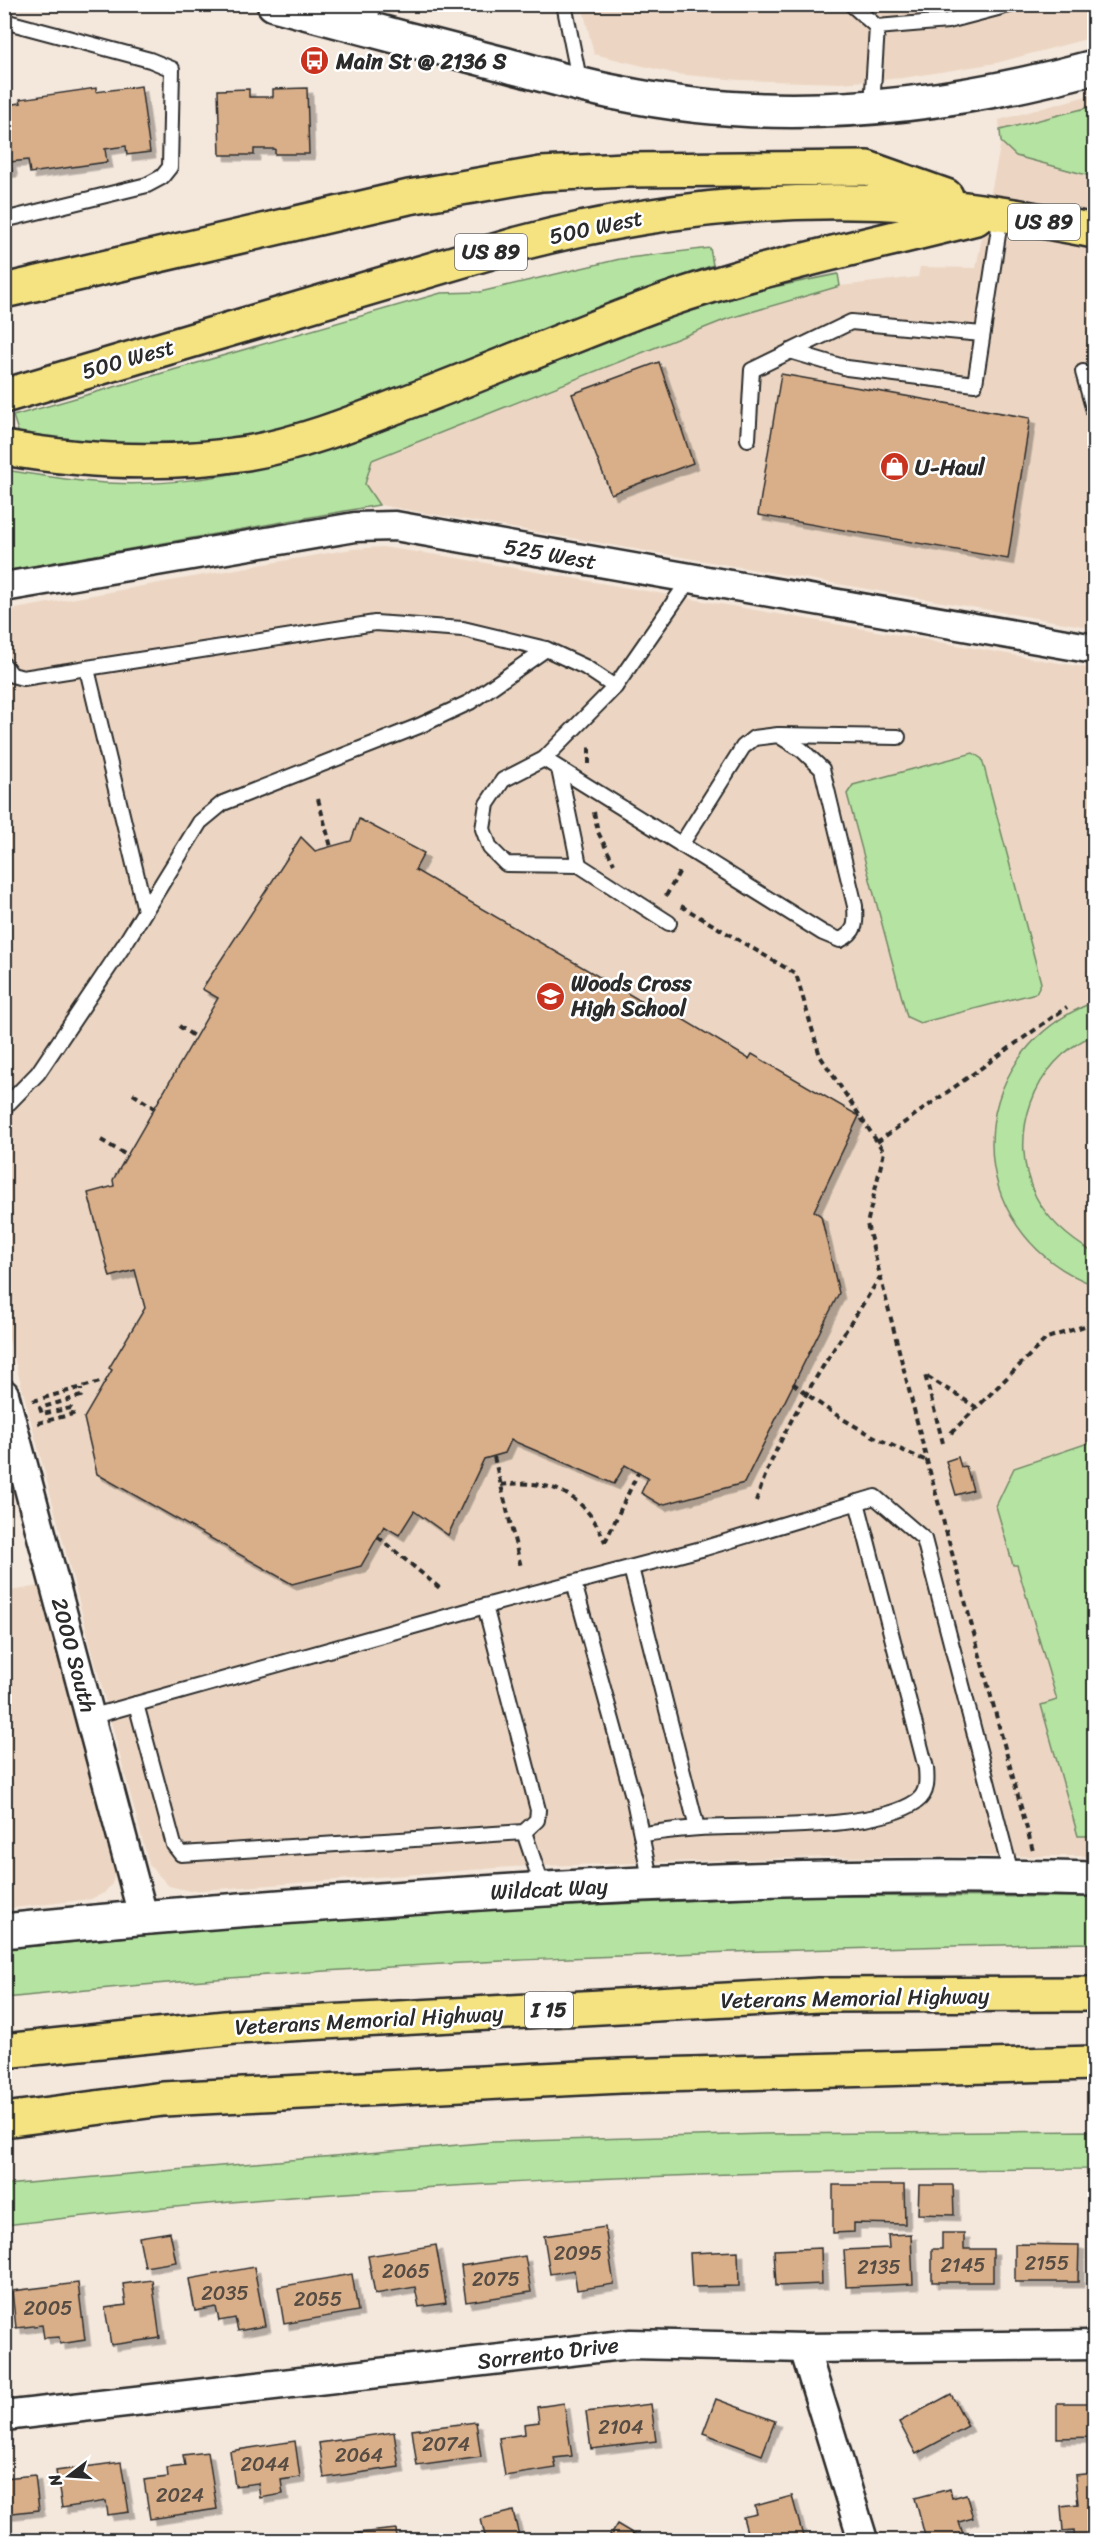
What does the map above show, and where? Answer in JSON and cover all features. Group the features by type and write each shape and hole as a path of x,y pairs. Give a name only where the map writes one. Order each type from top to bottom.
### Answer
{"main road":[{"path":"4,291 409,197 541,174 626,170 867,168 997,214"},
{"name":"500 West","path":"4,396 518,244 579,228 642,216 714,207 850,202 924,205 997,214"},
{"name":"US 89","path":"997,214 1095,231"},
{"path":"17,450 104,462 179,461 249,453 321,435 512,363 662,302 767,269 997,214"},
{"name":"Veterans Memorial Highway","path":"4,2051 235,2027 783,1997 1095,1994"},
{"path":"4,2120 163,2099 621,2076 1095,2063"}],"street":[{"path":"274,4 371,17 580,84 618,93 756,109 872,109 1000,91 1095,67"},
{"name":"525 West","path":"4,587 375,525 395,526 1095,649"},
{"name":"2000 South","path":"17,1398 90,1717 143,1916"},
{"name":"Wildcat Way","path":"4,1931 143,1916 543,1888 1026,1877 1095,1879"},
{"name":"Sorrento Drive","path":"4,2416 632,2344 804,2348 1095,2345"},
{"path":"804,2348 863,2541"}],"lane":[{"path":"564,4 580,84"},
{"path":"850,4 878,27 948,21 1012,4"},
{"path":"4,21 150,60 172,69 170,167 162,177 147,185 4,220"},
{"path":"872,109 878,27"},
{"path":"790,351 847,368 975,384 997,214"},
{"path":"748,439 752,370 851,322 982,334"},
{"path":"1083,372 1095,411"},
{"path":"669,923 579,865 506,864 490,848 483,829 487,804 503,780 543,759 615,687 690,579"},
{"path":"4,665 12,675 23,678 375,623 463,629 546,649 585,667 615,687"},
{"path":"4,1108 17,1098 38,1073 200,822 223,803 419,726 470,702 546,649"},
{"path":"87,669 145,910"},
{"path":"543,759 823,933 840,940 850,936 856,927 855,906 822,769 802,750 778,735"},
{"path":"681,845 743,747 754,738 778,735 898,737"},
{"path":"559,769 579,865"},
{"path":"90,1717 486,1606 631,1568 875,1497 924,1539 1026,1877"},
{"path":"641,1834 697,1828 851,1822 897,1810 923,1795 927,1784 926,1768 856,1502"},
{"path":"631,1568 697,1828"},
{"path":"574,1583 641,1834 651,1884"},
{"path":"136,1704 174,1845 181,1854 524,1832 537,1820 538,1810 486,1606"},
{"path":"524,1832 543,1888"}],"path":[{"path":"589,744 590,789 598,832 616,867"},
{"path":"318,799 331,847"},
{"path":"666,896 681,869"},
{"path":"656,891 796,974 819,1056 884,1152 867,1224 927,1461 1026,1877"},
{"path":"877,1142 1067,1007"},
{"path":"179,1026 195,1037"},
{"path":"133,1094 154,1108"},
{"path":"101,1140 128,1156"},
{"path":"756,1501 765,1474 807,1395 879,1277"},
{"path":"951,1433 1047,1338 1095,1323"},
{"path":"943,1443 925,1375 976,1407"},
{"path":"17,1398 81,1388 100,1382 104,1384"},
{"path":"793,1383 807,1395 895,1448 927,1461"},
{"path":"35,1423 73,1414 71,1408 42,1414 40,1408 81,1396 81,1388"},
{"path":"494,1457 520,1567"},
{"path":"501,1485 522,1482 546,1486 569,1496 586,1507 596,1519 605,1542 638,1473"},
{"path":"378,1537 442,1590"}],"shaded area":[{"path":"582,5 1094,5 1094,37 996,63 903,78 840,83 739,80 676,74 594,54"},
{"path":"1094,94 1094,628 379,505 365,484 372,461 727,319 840,286 918,277 920,267 976,268 1001,142 999,120"},
{"name":"Woods Cross High School","path":"382,547 1094,669 1094,1856 830,1857 511,1867 190,1891 169,1886 149,1865 5,1324 4,611 352,549"},
{"path":"39,1586 115,1873 112,1884 104,1893 91,1899 5,1909 5,1592"}],"green space":[{"path":"1094,106 1094,177 1016,156 1001,142 1000,130"},
{"path":"710,248 713,265 622,298 306,424 209,445 131,451 19,434 13,416 441,293 480,292 620,259"},
{"path":"838,274 840,286 727,319 372,460 365,484 379,505 5,571 5,470 81,481 142,484 202,479 261,468 320,453 692,310 764,289"},
{"path":"973,753 982,759 1041,983 1036,993 920,1023 907,1017 847,794 853,785"},
{"path":"1094,1002 1094,1035 1073,1047 1055,1063 1041,1082 1031,1103 1025,1126 1024,1150 1027,1174 1041,1206 1061,1229 1094,1253 1094,1285 1049,1260 1018,1226 998,1186 992,1144 998,1101 1017,1061 1049,1027"},
{"path":"1094,1441 1094,1836 1078,1836 1041,1705 1057,1700 1017,1565 1013,1565 996,1506 1014,1468"},
{"path":"794,1896 1094,1897 1094,1943 685,1953 549,1959 277,1974 5,1998 4,1949 345,1916"},
{"path":"1094,2131 1094,2169 821,2172 548,2181 276,2198 5,2225 5,2185 492,2142 764,2134"}],"building":[{"path":"141,86 150,152 127,155 126,146 105,149 107,162 30,173 28,160 10,162 12,171 4,172 4,105 21,103 20,99 96,88 96,92"},
{"path":"307,88 309,154 275,154 275,149 254,149 254,155 220,155 218,90 249,89 249,97 273,97 273,89"},
{"path":"659,362 693,463 611,494 572,394"},
{"name":"U-Haul","path":"781,374 1030,418 1008,559 758,515"},
{"name":"Woods Cross High School","path":"359,819 424,853 415,870 646,1004 649,999 749,1059 752,1054 859,1116 814,1211 821,1216 839,1293 744,1483 661,1505 641,1493 648,1478 625,1465 614,1484 511,1440 505,1453 484,1459 448,1535 414,1511 399,1535 384,1526 361,1566 292,1584 97,1474 84,1418 112,1370 109,1368 145,1308 135,1270 110,1277 88,1193 114,1186 113,1180 218,998 202,989 301,837 315,851 351,841"},
{"path":"958,1457 961,1467 966,1466 973,1490 956,1495 946,1461"},
{"path":"833,2185 904,2185 905,2224 854,2223 854,2232 833,2233"},
{"path":"919,2185 953,2185 954,2215 918,2214"},
{"path":"605,2227 614,2284 577,2290 574,2270 550,2274 544,2236"},
{"path":"170,2232 176,2262 145,2267 139,2237"},
{"path":"942,2233 964,2233 964,2249 993,2249 993,2282 932,2282 932,2249 942,2249"},
{"path":"911,2234 913,2284 846,2287 844,2250 889,2248 888,2235"},
{"path":"1015,2244 1079,2245 1078,2282 1015,2282"},
{"path":"436,2245 446,2303 419,2307 415,2287 375,2294 368,2256"},
{"path":"821,2248 822,2284 776,2286 774,2250"},
{"path":"738,2251 739,2286 692,2287 690,2253"},
{"path":"525,2256 531,2292 466,2302 461,2266"},
{"path":"254,2267 265,2326 238,2331 235,2318 219,2321 216,2307 195,2311 189,2279"},
{"path":"352,2274 358,2311 284,2324 278,2287"},
{"path":"152,2280 160,2338 111,2345 105,2308 126,2305 123,2284"},
{"path":"78,2283 85,2340 60,2344 59,2337 44,2338 42,2325 16,2328 12,2291"},
{"path":"951,2394 968,2426 916,2454 899,2422"},
{"path":"716,2399 775,2421 762,2455 703,2433"},
{"path":"564,2403 572,2456 554,2458 556,2468 505,2476 499,2438 525,2434 524,2424 539,2422 537,2407"},
{"path":"1057,2403 1094,2403 1094,2437 1057,2438"},
{"path":"651,2404 656,2441 591,2449 586,2412"},
{"path":"476,2422 481,2457 417,2466 412,2430"},
{"path":"394,2432 399,2467 324,2478 319,2443"},
{"path":"295,2441 300,2477 281,2480 283,2494 260,2498 258,2483 235,2486 230,2451"},
{"path":"208,2452 217,2509 150,2519 144,2480 168,2477 167,2468 185,2466 183,2455"},
{"path":"121,2462 129,2512 108,2515 106,2501 62,2508 56,2471"},
{"path":"1094,2473 1094,2540 1075,2540 1074,2530 1063,2531 1061,2506 1078,2504 1075,2475"},
{"path":"35,2475 39,2510 4,2514 4,2478"},
{"path":"950,2489 952,2498 966,2494 973,2518 959,2522 965,2540 926,2540 915,2498"},
{"path":"792,2496 804,2540 749,2540 743,2517 757,2514 755,2506"},
{"path":"513,2511 520,2540 486,2540 481,2519"},
{"path":"617,2524 644,2540 607,2540"},
{"path":"396,2529 397,2540 359,2540 358,2533"}],"place":[{"name":"Main St @ 2136 S","path":"315,61"},
{"name":"U-Haul","path":"894,467"},
{"name":"Woods Cross High School","path":"550,996"}]}
